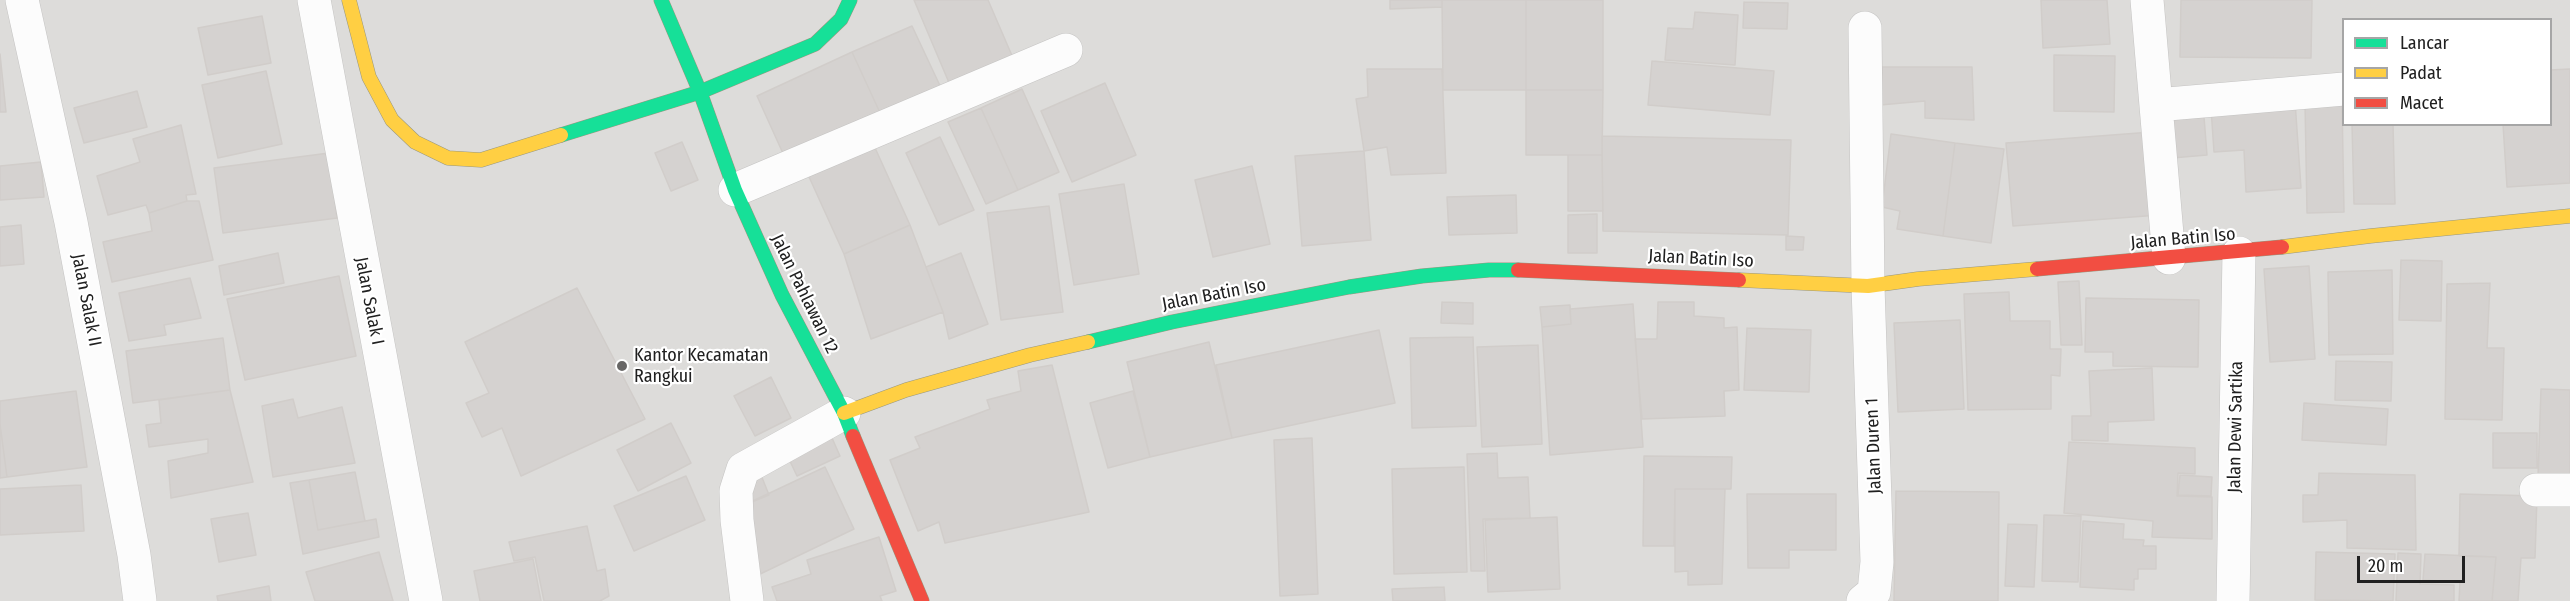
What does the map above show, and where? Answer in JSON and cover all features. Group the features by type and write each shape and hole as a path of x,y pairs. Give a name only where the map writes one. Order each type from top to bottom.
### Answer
{"street":[{"name":"Jalan Salak II","path":"21,0 71,222 132,544 140,601"},
{"name":"Jalan Salak I","path":"314,0 426,601"},
{"path":"349,0 369,77 392,120 415,141 448,158 481,160 700,92 815,44 841,19 850,0"},
{"name":"Jalan Pahlawan 12","path":"661,0 700,92 735,190 782,295 844,413 921,601"},
{"path":"2147,0 2169,258"},
{"name":"Jalan Duren 1","path":"1863,601 1874,592 1877,562 1865,28"},
{"path":"735,190 1066,50"},
{"path":"2156,105 2342,89"},
{"name":"Jalan Batin Iso","path":"844,413 906,390 1030,355 1172,322 1349,287 1422,276 1489,270 1569,271 1869,286 1918,279 2239,252 2570,216"},
{"name":"Jalan Dewi Sartika","path":"2234,601 2239,252"},
{"path":"747,601 737,520 736,491 743,469 844,413"},
{"path":"2535,490 2570,490"}],"shaded area":[{"path":"0,0 2570,0 2570,601 0,601"}],"building":[{"path":"914,0 988,0 1013,58 950,85"},
{"path":"1390,0 1442,0 1442,7 1390,9"},
{"path":"1442,0 1526,0 1526,90 1443,90"},
{"path":"1526,0 1603,0 1603,90 1526,90"},
{"path":"2041,0 2107,0 2110,44 2043,48"},
{"path":"2181,0 2312,0 2311,58 2180,57"},
{"path":"1744,2 1788,3 1787,29 1743,28"},
{"path":"1695,12 1738,15 1735,65 1665,60 1668,28 1693,29"},
{"path":"262,16 271,63 208,75 198,28"},
{"path":"912,26 942,90 882,117 852,52"},
{"path":"852,52 882,117 786,160 757,96"},
{"path":"0,54 6,112 0,112"},
{"path":"2054,55 2115,56 2114,112 2054,111"},
{"path":"1652,61 1774,71 1770,115 1648,105"},
{"path":"1882,67 1972,67 1974,120 1925,118 1925,101 1880,105"},
{"path":"1367,69 1442,69 1446,173 1391,175 1387,147 1364,151 1356,99 1368,97"},
{"path":"2570,69 2570,183 2507,187 2503,126 2552,126 2552,70"},
{"path":"266,71 282,144 218,158 202,85"},
{"path":"1105,83 1136,155 1072,182 1041,111"},
{"path":"1022,89 1059,172 1018,190 981,108"},
{"path":"1526,90 1603,90 1602,155 1526,155"},
{"path":"137,91 147,127 84,143 74,108"},
{"path":"2295,101 2301,188 2246,192 2244,150 2214,152 2211,108"},
{"path":"2342,101 2344,212 2307,213 2305,102"},
{"path":"981,108 1018,190 986,204 948,122"},
{"path":"2204,117 2207,155 2172,158 2168,120"},
{"path":"181,125 196,194 186,195 187,201 149,213 146,205 108,215 97,176 140,162 133,139"},
{"path":"2352,126 2393,126 2395,204 2354,204"},
{"path":"2152,132 2159,215 2013,226 2006,143"},
{"path":"1891,134 1955,143 1943,236 1897,229 1900,211 1882,207"},
{"path":"1602,136 1791,140 1788,235 1603,231"},
{"path":"940,137 974,210 939,225 906,153"},
{"path":"871,139 910,225 844,254 805,168"},
{"path":"682,142 698,180 671,191 655,153"},
{"path":"1955,143 2004,149 1991,243 1943,236"},
{"path":"1364,151 1371,240 1302,246 1295,156"},
{"path":"329,153 337,218 223,233 214,168"},
{"path":"1568,155 1602,155 1603,211 1568,211"},
{"path":"41,162 44,197 0,200 0,166"},
{"path":"1252,166 1270,244 1213,257 1195,180"},
{"path":"1124,184 1139,274 1074,285 1059,194"},
{"path":"1516,195 1517,233 1449,235 1447,197"},
{"path":"187,201 199,201 213,260 112,282 103,242 152,231 149,213"},
{"path":"1049,206 1063,312 1001,320 987,213"},
{"path":"1597,214 1597,253 1568,253 1568,215"},
{"path":"21,225 24,264 0,266 0,227"},
{"path":"910,225 943,312 871,339 844,254"},
{"path":"1786,236 1804,237 1803,250 1786,250"},
{"path":"278,253 284,283 224,295 219,266"},
{"path":"961,253 988,324 949,339 943,312 926,267"},
{"path":"2401,260 2442,261 2441,321 2399,320"},
{"path":"2309,266 2315,359 2270,362 2264,269"},
{"path":"2392,270 2393,354 2329,355 2328,272"},
{"path":"339,276 356,356 245,380 227,299"},
{"path":"190,278 201,318 164,325 166,335 129,341 119,293"},
{"path":"2079,281 2082,345 2061,345 2058,282"},
{"path":"2490,283 2487,348 2504,348 2502,420 2445,419 2447,284"},
{"path":"577,288 645,419 521,476 502,428 482,437 466,403 489,393 465,342"},
{"path":"2009,292 2010,321 2050,321 2050,349 2061,349 2060,376 2051,375 2051,409 1968,410 1964,294"},
{"path":"2086,298 2199,300 2198,367 2113,366 2113,352 2085,352"},
{"path":"1442,302 1473,303 1473,324 1441,323"},
{"path":"1658,302 1694,302 1694,316 1724,318 1724,328 1737,327 1739,390 1724,391 1725,416 1642,419 1635,339 1657,339"},
{"path":"1633,304 1643,447 1550,455 1542,327 1571,324 1570,309"},
{"path":"1570,305 1571,324 1542,327 1540,307"},
{"path":"1960,320 1964,409 1898,412 1894,323"},
{"path":"1747,328 1811,330 1809,392 1744,390"},
{"path":"1379,330 1395,403 1232,438 1216,365"},
{"path":"1473,337 1476,426 1412,428 1410,338"},
{"path":"223,338 230,390 133,403 126,351"},
{"path":"1209,342 1232,438 1150,457 1127,362"},
{"path":"1538,345 1542,444 1482,447 1477,347"},
{"path":"2336,361 2392,362 2391,401 2335,400"},
{"path":"1052,365 1089,512 945,543 939,522 918,531 890,460 920,448 915,437 990,409 987,400 1021,391 1018,371"},
{"path":"2152,368 2154,420 2108,422 2108,441 2072,440 2072,416 2091,416 2089,371"},
{"path":"771,377 791,418 755,436 734,396"},
{"path":"2541,389 2570,390 2570,478 2538,477"},
{"path":"230,390 253,482 171,498 168,461 208,453 208,439 149,447 146,425 161,423 159,400"},
{"path":"76,391 87,467 7,477 0,424 0,401"},
{"path":"1133,391 1150,457 1108,468 1090,403"},
{"path":"293,399 298,418 342,407 355,463 273,477 262,406"},
{"path":"2304,403 2388,409 2386,445 2302,440"},
{"path":"671,423 691,463 638,491 617,450"},
{"path":"0,424 7,477 0,478"},
{"path":"2493,433 2537,433 2537,468 2493,468"},
{"path":"832,438 840,456 797,476 788,457"},
{"path":"1312,438 1318,594 1280,596 1274,440"},
{"path":"2069,442 2195,448 2195,474 2178,473 2177,496 2212,497 2212,539 2152,537 2153,521 2064,513"},
{"path":"1497,453 1498,478 1528,477 1530,518 1483,519 1485,571 1471,571 1467,454"},
{"path":"1644,456 1732,457 1731,489 1675,489 1674,546 1643,546"},
{"path":"825,467 854,529 756,576 742,506"},
{"path":"1464,467 1467,572 1394,574 1392,469"},
{"path":"759,470 769,495 742,506"},
{"path":"355,472 365,521 318,530 309,480"},
{"path":"2319,473 2415,475 2416,550 2347,548 2347,520 2303,522 2303,495 2318,495"},
{"path":"2180,475 2212,477 2211,496 2178,495"},
{"path":"686,476 705,520 634,551 614,506"},
{"path":"309,480 318,530 376,519 379,537 303,554 290,483"},
{"path":"81,485 84,531 0,535 0,489"},
{"path":"1675,489 1725,489 1722,584 1688,585 1688,571 1675,572"},
{"path":"1896,491 1999,492 1998,601 1894,601"},
{"path":"1747,494 1836,494 1836,550 1789,550 1789,568 1748,568"},
{"path":"2460,494 2537,496 2535,558 2521,558 2518,601 2492,601 2496,557 2459,556"},
{"path":"248,513 256,555 219,562 211,519"},
{"path":"2044,515 2081,516 2078,582 2042,581"},
{"path":"1557,517 1560,589 1488,592 1485,520"},
{"path":"2083,521 2124,524 2123,539 2144,540 2143,546 2156,546 2156,569 2138,569 2138,579 2134,579 2134,590 2080,587"},
{"path":"2008,524 2037,525 2034,587 2005,586"},
{"path":"587,526 597,571 605,569 609,596 600,601 544,601 535,557 514,561 509,542"},
{"path":"879,537 896,591 880,596 882,601 777,601 772,587 811,574 807,560"},
{"path":"379,552 393,601 315,601 306,572"},
{"path":"2316,552 2395,554 2393,601 2315,600"},
{"path":"2398,553 2421,554 2420,584 2454,585 2454,601 2396,601"},
{"path":"2425,554 2496,557 2492,601 2459,601 2460,582 2423,580"},
{"path":"533,559 541,601 480,601 474,571"},
{"path":"269,586 271,601 218,601 217,596"},
{"path":"1444,587 1445,601 1393,601 1392,589"}],"traffic: fast":[{"path":"661,0 700,92 735,190 782,295 844,413 853,436"},
{"path":"561,135 700,92 815,44 841,19 850,0"},
{"path":"1088,342 1172,322 1349,287 1422,276 1489,270 1518,270"}],"traffic: slow":[{"path":"349,0 369,77 392,120 415,142 448,158 481,160 561,135"},
{"path":"2282,247 2570,216"},
{"path":"1739,280 1868,286 1918,279 2037,269"},
{"path":"844,413 906,390 1030,355 1088,342"}],"traffic: jam":[{"path":"2037,269 2282,247"},
{"path":"1518,270 1739,280"},
{"path":"853,436 922,601"}],"place":[{"name":"Kantor Kecamatan Rangkui","path":"622,366"}]}
